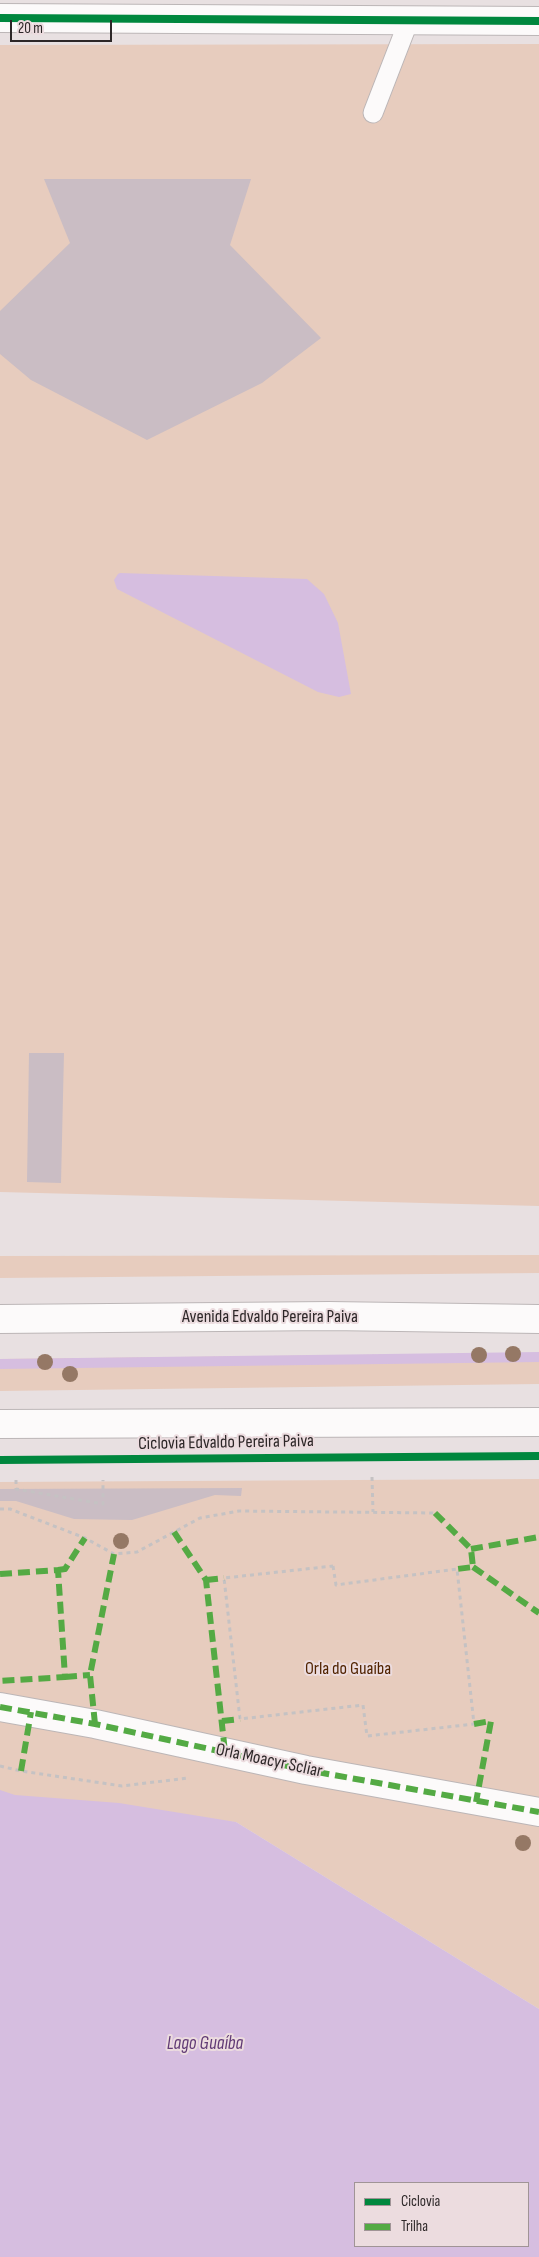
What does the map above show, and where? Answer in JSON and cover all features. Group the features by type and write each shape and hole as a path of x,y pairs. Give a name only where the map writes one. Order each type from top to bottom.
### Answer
{"street":[{"path":"0,18 539,21"},
{"name":"Avenida Edvaldo Pereira Paiva","path":"0,1319 330,1316 539,1319"},
{"path":"0,1424 539,1422"},
{"name":"Orla Moacyr Scliar","path":"0,1707 95,1724 306,1770 539,1812"}],"lane":[{"path":"373,113 409,20"}],"path":[{"path":"372,1477 372,1512"},
{"path":"16,1480 16,1489 103,1504 103,1480"},
{"path":"0,1509 10,1509 84,1538 114,1554 137,1552 200,1518 239,1511 435,1512"},
{"path":"333,1566 336,1586 457,1569 474,1724 367,1736 363,1705 240,1718 224,1578 333,1566"},
{"path":"0,1766 21,1771 122,1786 195,1778"}],"green space":[{"path":"539,44 539,1206 0,1192 0,45"},
{"path":"539,1255 539,1273 0,1278 0,1256"},
{"path":"539,1353 539,1384 0,1391 0,1359"},
{"name":"Orla do Guaíba","path":"539,1479 539,2009 236,1822 0,1813 0,1482"}],"water":[{"path":"120,573 307,579 324,594 338,623 351,694 339,697 318,692 117,589 114,580"},
{"name":"Lago Guaíba","path":"0,1790 15,1795 119,1803 236,1822 539,2009 539,2257 0,2257"}],"building":[{"path":"44,179 251,179 230,245 321,338 262,383 147,440 31,380 0,354 0,311 70,243"},
{"path":"29,1053 64,1053 61,1183 27,1182"},
{"path":"242,1488 241,1496 215,1495 132,1520 74,1519 16,1501 0,1501 0,1489"}],"waterway":[{"path":"0,1364 539,1357"}],"marked path":[{"path":"435,1513 471,1549 473,1567 457,1569"},
{"path":"174,1532 206,1580 225,1752"},
{"path":"471,1549 539,1537"},
{"path":"58,1570 65,1569 85,1538"},
{"path":"95,1724 90,1675 114,1554"},
{"path":"473,1567 539,1613"},
{"path":"0,1574 58,1570 65,1677 0,1681"},
{"path":"206,1580 224,1578"},
{"path":"65,1677 90,1675"},
{"path":"0,1707 95,1724 306,1770 539,1812"},
{"path":"21,1771 31,1712"},
{"path":"222,1721 240,1719"},
{"path":"474,1724 491,1721 476,1802"}],"cycle path":[{"path":"0,18 539,21"},
{"name":"Ciclovia Edvaldo Pereira Paiva","path":"0,1460 539,1456"}]}
